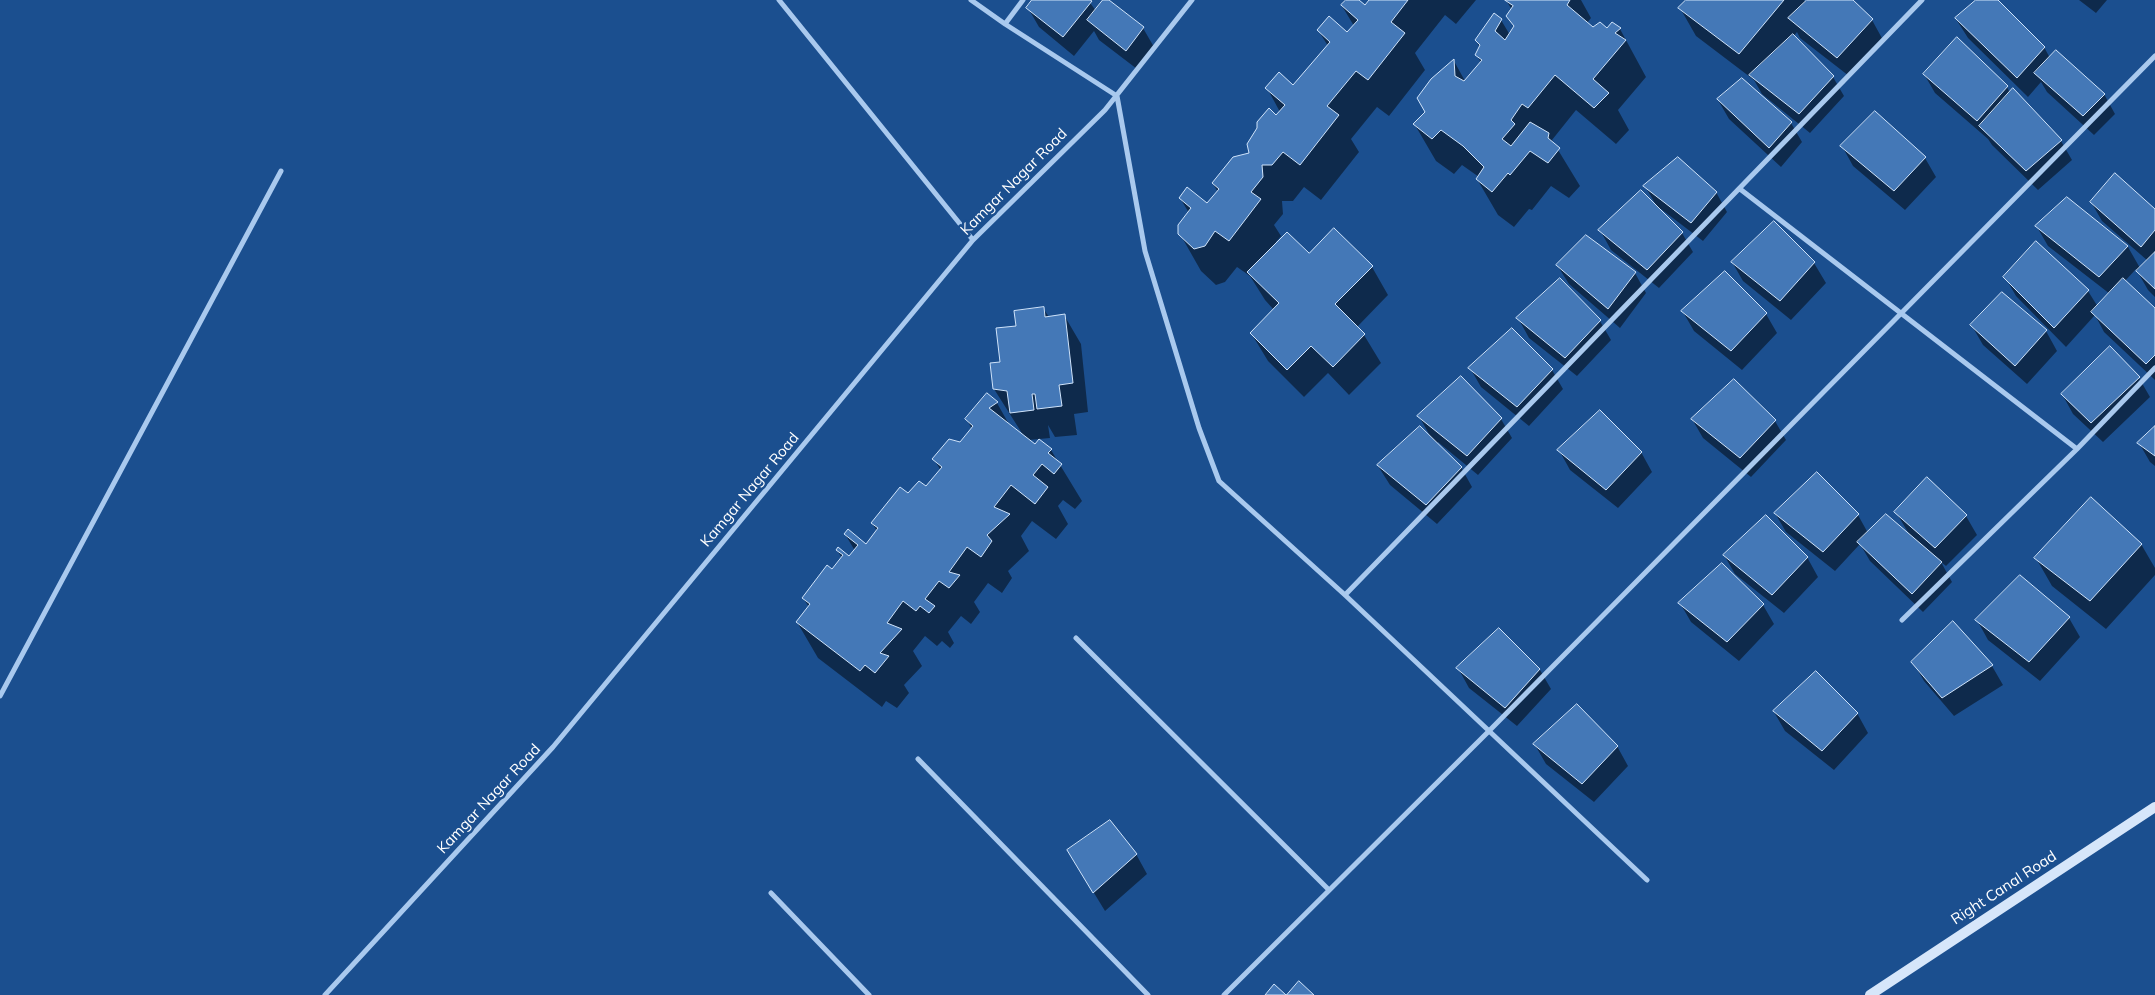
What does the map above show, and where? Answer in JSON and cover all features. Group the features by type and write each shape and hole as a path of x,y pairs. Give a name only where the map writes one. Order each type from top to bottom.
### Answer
{"street":[{"path":"779,0 973,240"},
{"path":"971,0 1117,96 1145,251 1199,428 1219,481 1345,595 1647,880"},
{"path":"1005,24 1023,0"},
{"name":"Kamgar Nagar Road","path":"325,995 553,747 973,240 1105,110 1192,0"},
{"path":"1345,595 1922,0"},
{"path":"1224,995 1489,732 2155,56"},
{"path":"0,696 281,171"},
{"path":"1740,189 2077,449"},
{"path":"1902,620 2077,449 2155,368"},
{"path":"1076,638 1329,890"},
{"path":"918,758 1148,995"},
{"name":"Right Canal Road","path":"1870,995 2155,807"},
{"path":"771,893 869,995"}],"building":[{"path":"1032,0 1092,1 1063,37 1026,8"},
{"path":"1103,0 1109,0 1144,27 1126,51 1087,20"},
{"path":"1346,0 1359,0 1365,5 1369,0 1408,0 1391,22 1405,33 1368,80 1356,71 1327,106 1339,115 1300,165 1283,152 1272,165 1262,165 1263,177 1251,192 1261,199 1229,241 1215,231 1205,246 1194,249 1178,234 1178,225 1191,208 1179,198 1187,187 1207,203 1219,189 1212,183 1233,157 1249,153 1247,144 1257,128 1257,122 1269,108 1276,115 1285,105 1265,88 1279,72 1293,85 1330,42 1317,30 1329,16 1347,32 1358,20 1341,5"},
{"path":"1505,0 1570,0 1567,5 1593,27 1600,22 1607,28 1612,22 1621,28 1615,33 1626,40 1593,79 1609,93 1594,108 1555,75 1528,108 1522,104 1511,120 1515,124 1502,139 1511,146 1530,122 1549,133 1548,138 1560,148 1548,163 1530,151 1510,175 1508,173 1492,192 1476,179 1484,167 1463,146 1441,130 1432,139 1413,124 1425,112 1417,98 1431,79 1454,59 1455,76 1464,81 1482,60 1475,55 1480,45 1475,40 1494,13 1502,19 1495,31 1505,40 1514,26 1506,16 1513,6"},
{"path":"1686,0 1784,0 1739,54 1678,8"},
{"path":"1807,0 1853,0 1873,19 1837,58 1788,18"},
{"path":"1976,0 1998,0 2045,47 2017,78 1955,18"},
{"path":"1793,34 1834,76 1799,114 1749,75"},
{"path":"1957,37 2008,86 1977,121 1923,74"},
{"path":"2056,50 2105,94 2083,116 2034,73"},
{"path":"1742,78 1792,122 1769,148 1717,99"},
{"path":"2013,88 2062,140 2026,171 1979,126"},
{"path":"1875,111 1926,157 1894,191 1840,146"},
{"path":"1678,157 1717,192 1691,223 1643,186"},
{"path":"2115,173 2155,209 2155,230 2141,247 2090,202"},
{"path":"1641,190 1683,232 1647,270 1598,230"},
{"path":"2067,197 2128,246 2099,277 2035,226"},
{"path":"1774,221 1815,262 1780,301 1731,262"},
{"path":"1334,228 1373,266 1335,304 1365,334 1333,367 1311,346 1287,370 1250,333 1279,303 1247,272 1287,232 1309,253"},
{"path":"1586,235 1636,272 1608,309 1556,265"},
{"path":"2036,241 2089,290 2054,328 2003,277"},
{"path":"2155,252 2155,289 2136,271"},
{"path":"1725,271 1767,313 1731,351 1681,311"},
{"path":"1560,278 1601,320 1565,358 1516,318"},
{"path":"2123,278 2155,308 2155,355 2146,364 2091,312"},
{"path":"2002,292 2047,330 2015,366 1970,325"},
{"path":"1044,307 1045,317 1065,314 1073,383 1059,385 1062,406 1037,409 1035,394 1032,394 1034,410 1010,413 1007,391 993,389 990,363 1000,362 996,328 1016,326 1014,311"},
{"path":"1512,328 1553,369 1517,407 1468,368"},
{"path":"2110,346 2140,377 2091,423 2061,394"},
{"path":"1461,376 1502,418 1467,456 1417,416"},
{"path":"1734,379 1776,420 1740,458 1691,419"},
{"path":"987,393 998,402 989,408 1035,444 1039,439 1052,449 1048,453 1062,464 1054,474 1042,464 1033,475 1048,487 1035,504 1011,485 994,507 1010,514 987,535 992,541 981,557 967,547 949,572 960,575 949,588 939,581 925,599 935,606 929,613 920,606 916,611 903,601 887,623 902,629 880,653 889,656 875,673 865,665 860,671 796,622 810,604 802,598 827,565 832,569 843,555 836,550 838,547 849,556 858,545 844,534 848,529 866,544 878,528 871,523 900,487 908,493 919,481 926,486 942,467 932,459 949,439 960,442 973,426 965,419"},
{"path":"1600,410 1642,452 1606,490 1557,450"},
{"path":"1420,426 1462,467 1426,505 1377,465"},
{"path":"2155,426 2155,456 2137,443"},
{"path":"1817,472 1859,514 1823,552 1774,513"},
{"path":"1927,477 1967,515 1935,548 1894,512"},
{"path":"2091,497 2142,544 2090,601 2034,558"},
{"path":"1886,514 1942,562 1912,594 1857,542"},
{"path":"1766,515 1808,557 1772,595 1723,555"},
{"path":"1722,563 1764,604 1727,642 1678,603"},
{"path":"2020,575 2070,617 2029,662 1975,620"},
{"path":"1953,621 1993,665 1942,698 1911,662"},
{"path":"1499,628 1540,669 1505,708 1456,668"},
{"path":"1816,671 1858,713 1822,751 1773,711"},
{"path":"1577,704 1618,746 1582,784 1533,744"},
{"path":"1110,820 1137,854 1093,893 1067,850"},
{"path":"1299,981 1314,995 1286,995"},
{"path":"1274,984 1286,995 1265,995"}]}
